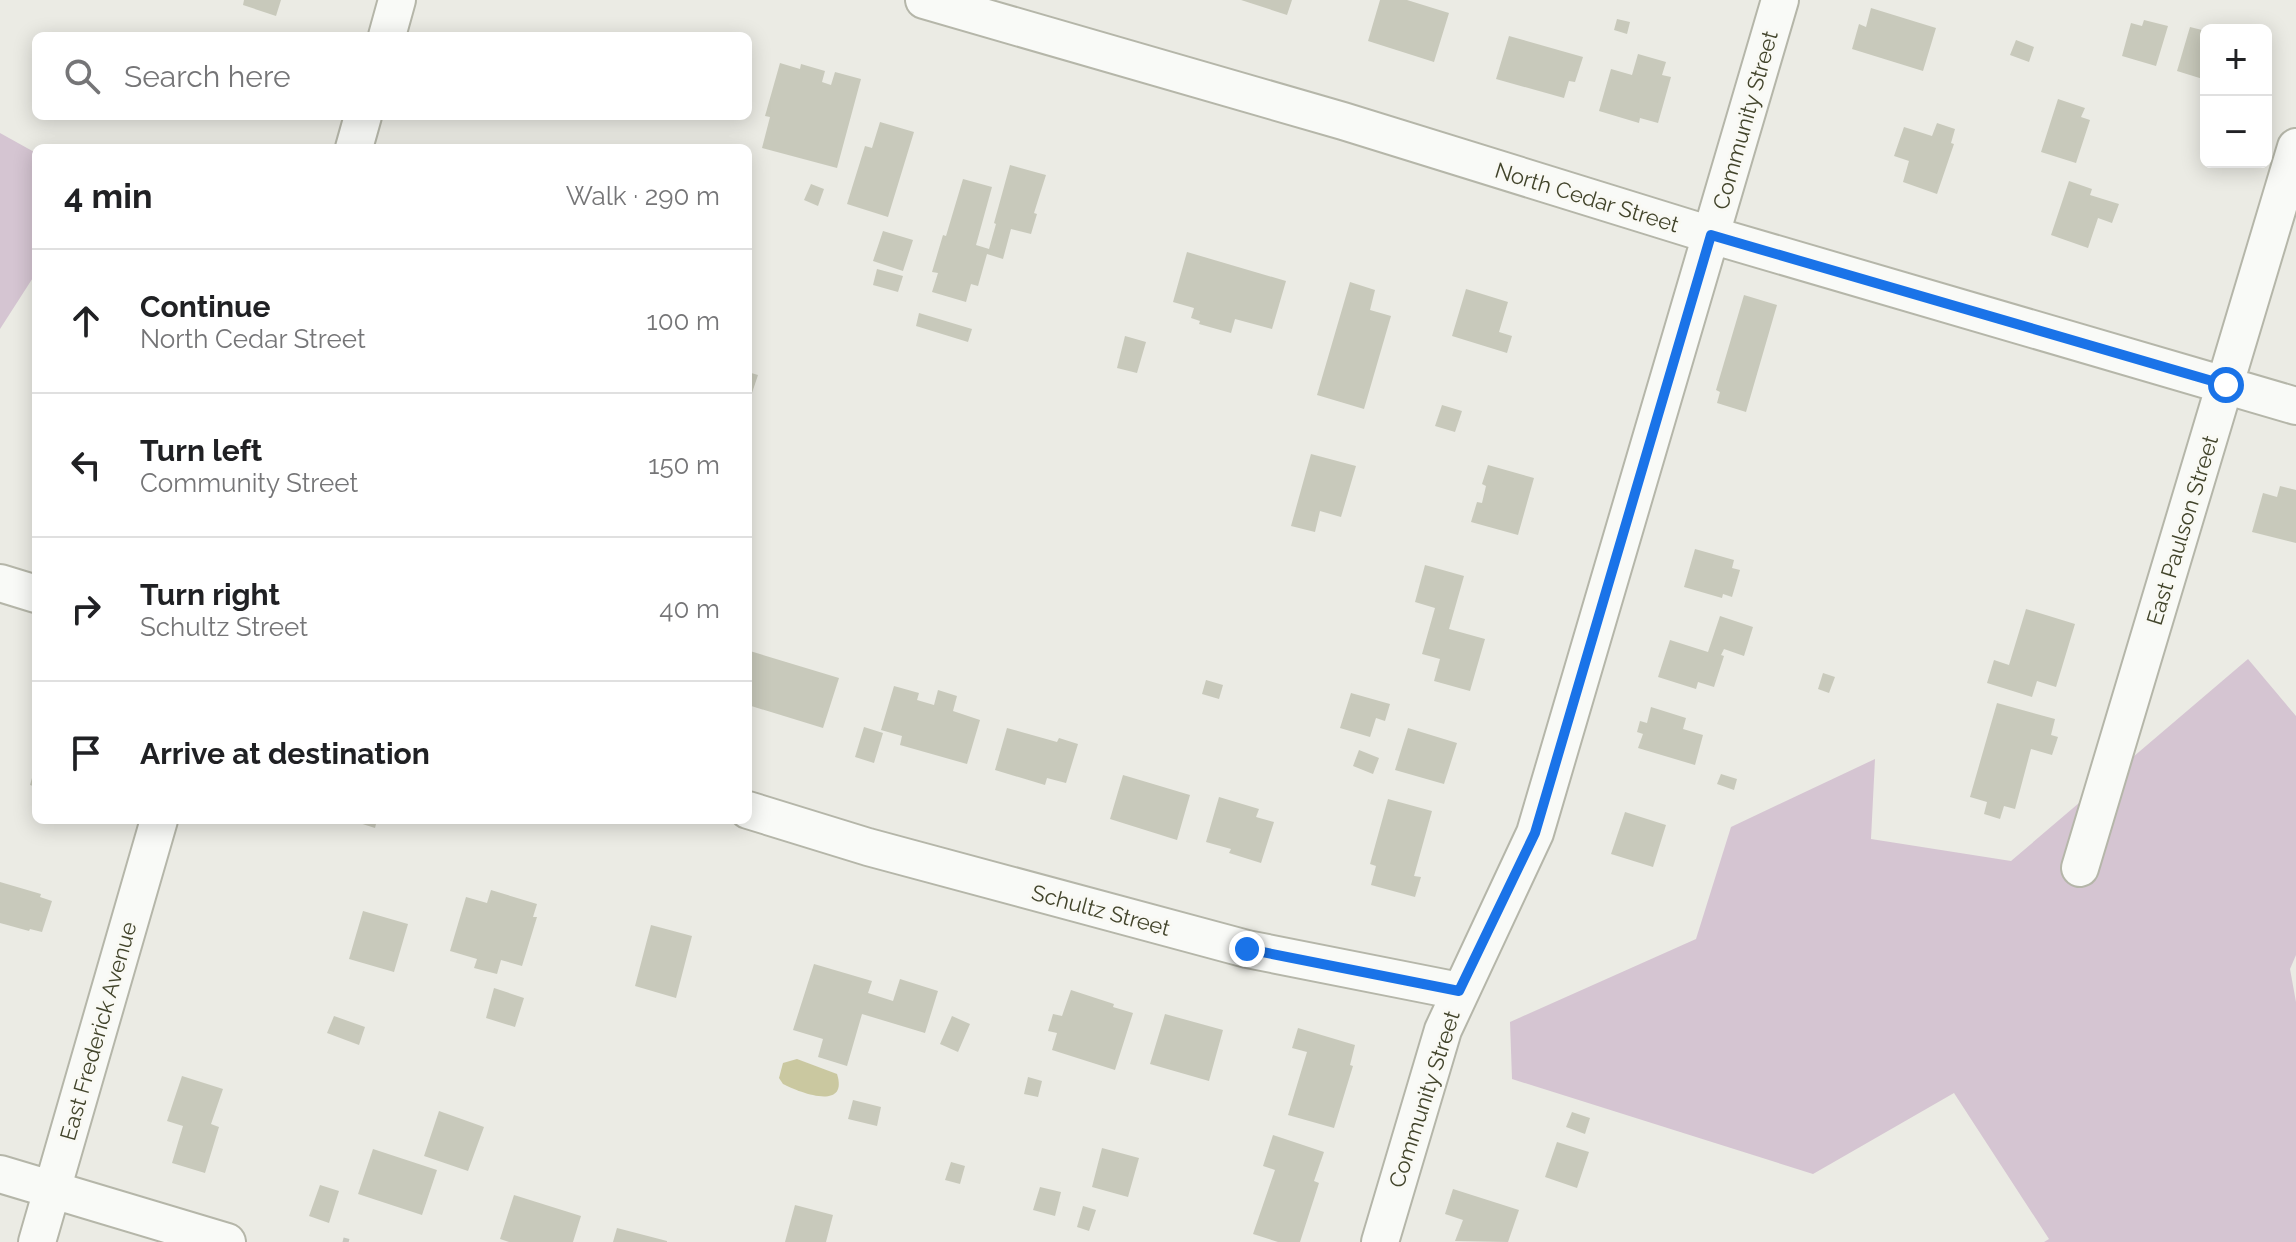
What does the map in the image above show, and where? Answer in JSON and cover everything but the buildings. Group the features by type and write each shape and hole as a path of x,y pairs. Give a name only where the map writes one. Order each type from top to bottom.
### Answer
{"street":[{"path":"388,32 397,0"},
{"name":"North Cedar Street","path":"924,0 1343,121 1711,235 2296,406"},
{"name":"Community Street","path":"1380,1242 1443,1030 1535,833 1780,0"},
{"path":"355,144 362,120"},
{"name":"East Paulson Street","path":"2080,868 2296,147"},
{"path":"0,583 32,593"},
{"name":"Schultz Street","path":"752,811 868,847 1247,949 1459,991"},
{"name":"East Frederick Avenue","path":"37,1242 158,824"},
{"path":"0,1174 227,1242"}],"path":[{"path":"343,1240 351,1242"}],"shaded area":[{"path":"0,133 32,151 32,279 0,329"},
{"path":"2248,659 2296,716 2296,955 2290,969 2296,1002 2296,1242 2044,1242 2049,1239 1954,1093 1813,1174 1512,1079 1510,1022 1696,939 1731,827 1875,759 1871,839 2011,861"},
{"path":"797,1059 837,1074 839,1086 836,1093 820,1096 783,1084 779,1078 783,1063"}],"route":[{"path":"1247,949 1459,991 1535,833 1711,235 2226,385"}]}
